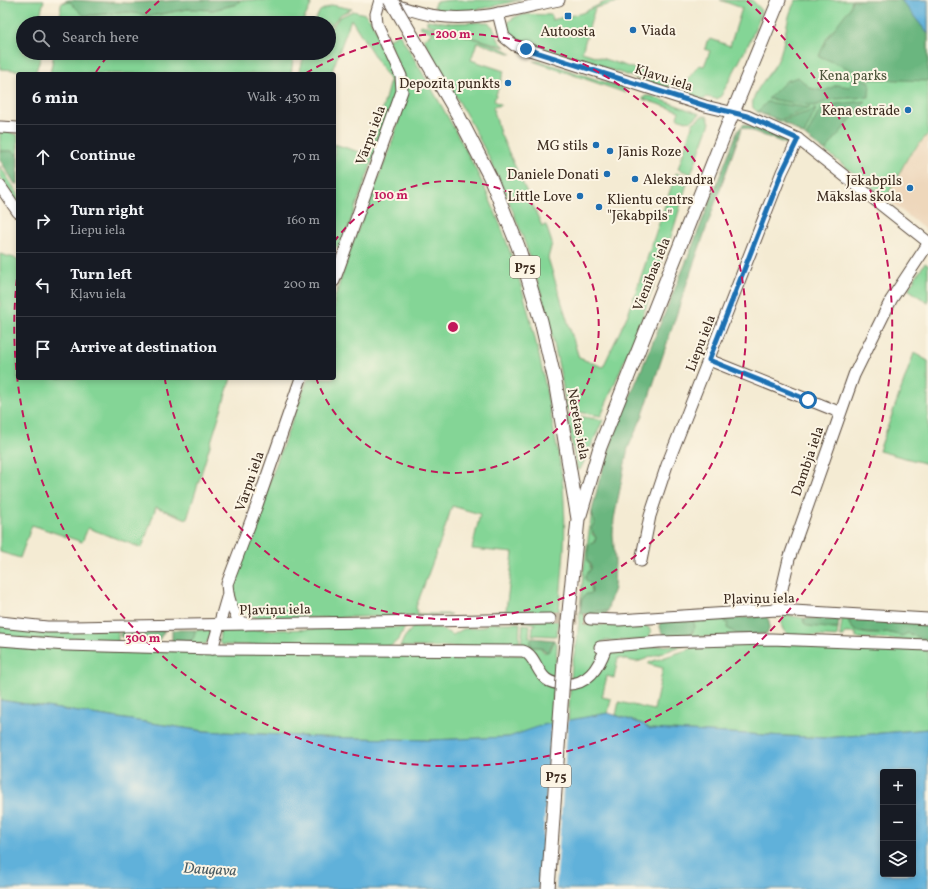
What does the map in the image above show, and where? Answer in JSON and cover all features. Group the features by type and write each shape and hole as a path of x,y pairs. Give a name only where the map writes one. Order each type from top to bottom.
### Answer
{"main road":[{"name":"Neretas iela","path":"391,0 475,147 490,177 518,246 530,282 548,350 578,519 564,663 548,889"},
{"name":"Vienības iela","path":"578,519 600,447 732,112 779,0"}],"street":[{"path":"379,0 436,16 472,17 559,0"},
{"name":"Vārpu iela","path":"336,275 402,91 401,76 377,24 376,14 379,0"},
{"name":"Kļavu iela","path":"498,13 504,37 508,42 514,45 706,106 747,116 798,139 928,243"},
{"path":"0,127 16,128"},
{"name":"Liepu iela","path":"641,561 650,516 667,465 782,172 798,139"},
{"path":"0,186 16,209"},
{"name":"Dambja iela","path":"777,610 789,559 839,412 854,375 876,327 891,300 928,243"},
{"path":"709,360 839,412"},
{"name":"Vārpu iela","path":"245,624 240,621 231,607 227,584 257,505 300,380"},
{"name":"Vārpu iela","path":"212,649 218,624 228,594"},
{"name":"Pļaviņu iela","path":"590,620 619,620 777,610 928,619"},
{"name":"Pļaviņu iela","path":"0,622 47,627 71,627 550,619"},
{"path":"0,640 59,645 212,649 523,651 530,655 546,679 553,683 566,684 581,682 589,677 597,669 603,647 659,642 771,639 928,645"}],"shaded area":[{"name":"Jēkabpils Mākslas skola","path":"928,134 927,231 886,198 908,157"}],"green space":[{"path":"0,0 44,0 40,16 16,16 16,60 40,60 36,72 0,69"},
{"path":"69,0 128,3 187,0 240,0 237,4 213,10 188,9 150,16 128,12 84,16 70,2 63,2"},
{"path":"240,0 301,0 310,2 311,5 306,16 150,16 188,9 213,10 237,4"},
{"path":"452,0 521,0 463,12 441,11 434,8 435,2"},
{"path":"609,0 627,0 595,8 582,52 670,80 669,87 516,40 508,32 508,23 512,19 522,15 551,15 552,20 582,13"},
{"path":"720,0 752,0 760,8 761,14 750,41 721,96 717,99 706,97 704,100 684,93 681,88 699,65 704,66 710,51 705,49 707,41 711,39 730,46 742,8"},
{"name":"Kena parks","path":"796,0 928,0 928,134 908,157 886,198 804,135 787,125 756,111 753,108 754,97 757,91 777,62 789,15"},
{"path":"852,0 901,0 928,34 928,81 872,79 819,56 827,38 850,8"},
{"path":"63,2 70,2 84,16 60,16 61,5"},
{"path":"332,5 352,9 341,14 336,19 336,16 317,16 320,11"},
{"path":"353,11 365,14 370,19 387,51 394,69 397,85 395,99 379,144 373,143 390,81 351,19 332,72 300,72 303,60 336,60 336,22 340,17"},
{"path":"128,12 150,16 84,16"},
{"path":"427,20 452,23 487,22 493,27 499,41 505,47 427,24"},
{"path":"421,25 483,41 512,54 477,42 471,60 504,71 494,101 501,105 493,107 500,133 542,226 546,225 552,243 548,258 579,358 603,367 629,312 676,173 689,177 672,234 641,321 601,416 567,410 546,310 513,213 500,181 478,136 423,39 433,33 420,27"},
{"path":"399,33 458,136 490,200 502,229 522,288 544,379 562,478 565,534 557,635 554,636 532,635 533,626 536,624 494,614 493,612 506,611 513,553 472,549 480,514 452,506 416,607 418,614 451,614 450,615 260,619 245,614 236,604 234,597 233,590 235,574 307,380 336,380 336,294 352,245 391,146 404,103 407,86 388,40"},
{"path":"53,60 293,60 291,72 50,72"},
{"path":"533,61 540,61 623,88 626,93"},
{"path":"854,75 870,82 869,97 835,99 814,106 768,99 786,81 798,77 810,88 824,91 837,85 850,87"},
{"path":"645,96 651,96 700,114 690,122 677,118 679,111 643,99"},
{"path":"866,101 825,151 806,137 821,108 835,104"},
{"path":"767,102 810,108 780,120 757,112"},
{"path":"816,109 804,135 782,121"},
{"path":"702,116 707,116 710,123 691,174 678,169 693,123"},
{"path":"744,124 770,132 789,143 789,145 742,127 687,283 643,415 628,448 614,519 614,588 607,611 596,611 585,615 580,612 582,599 586,594 592,593 591,584 585,579 586,575 591,569 591,564 588,562 588,549 589,544 594,543 596,538 591,529 594,523 592,511 599,481 612,440 686,262 738,130"},
{"path":"0,129 16,134 16,154 12,151 0,151"},
{"path":"336,145 369,155 372,146 377,149 340,250 336,246"},
{"path":"0,151 12,151 16,154 16,184 15,184 0,160"},
{"path":"0,166 16,191 16,201 0,177"},
{"path":"0,254 16,258 16,380 230,380 187,519 156,507 142,548 88,528 82,542 32,525 20,558 0,552"},
{"path":"925,263 928,265 928,303 908,289"},
{"path":"914,353 928,361 928,464 879,451"},
{"path":"566,414 603,420 580,470 577,469"},
{"path":"592,511 594,523 592,534 596,538 589,550 592,593 582,599 580,609 585,615 596,611 607,611 606,614 592,623 594,625 644,625 649,628 651,632 648,640 602,641 602,650 687,644 637,662 618,658 614,678 607,676 602,697 611,699 608,713 568,721 572,664 577,641 583,574"},
{"path":"787,615 804,618 803,621 830,629 838,629 837,637 787,634 782,628 782,624 784,617"},
{"path":"766,616 770,625 767,634 737,634 727,628 728,623 725,622 725,619"},
{"path":"804,618 839,619 838,629 808,626 804,623"},
{"path":"693,619 725,619 736,632 758,635 689,637 693,632"},
{"path":"693,619 695,627 689,637 668,637 662,633 659,624 663,621"},
{"path":"842,619 849,620 849,624 852,628 866,634 886,632 894,634 906,633 919,638 928,638 928,641 856,638 856,633 844,633 844,636 840,636"},
{"path":"849,620 928,623 928,638 922,639 908,633 902,636 886,632 880,634 865,633 854,630 849,623"},
{"path":"489,623 520,623 519,645 517,647 400,647 404,638 413,627 437,627 453,635 463,629 483,627"},
{"path":"523,624 530,625 529,637 533,638 530,645 532,647 540,647 544,652 547,652 551,648 554,640 557,643 555,682 519,649 521,645"},
{"path":"0,625 118,630 118,644 0,638"},
{"path":"405,627 399,639 391,646 222,645 219,642 220,632 230,629 274,630"},
{"path":"121,630 165,630 159,640 152,642 141,638 139,642 130,642 120,636"},
{"path":"172,630 195,630 194,638 190,642 184,644 176,644 172,641"},
{"path":"195,630 213,630 206,644 186,644"},
{"path":"533,638 554,640 549,651 547,652 540,647 532,647 530,642"},
{"path":"757,641 928,648 928,729 825,738 650,729 643,724 616,715 619,702 654,710 663,668 648,664 650,662 702,645"},
{"path":"0,643 528,655 554,684 551,724 509,737 429,740 319,737 204,731 0,700"}],"water":[{"path":"901,0 928,0 928,34"},
{"name":"Daugava","path":"0,700 204,731 319,737 429,740 509,737 543,725 608,713 643,724 650,729 825,738 928,729 928,889 0,889"}],"pier":[{"path":"568,719 556,889 539,889 552,721"}],"tunnel":[{"path":"550,619 590,619"}],"place":[{"name":"Autoosta","path":"568,16"},
{"name":"Viada","path":"633,30"},
{"name":"Depozīta punkts","path":"508,83"},
{"name":"Kena estrāde","path":"908,110"},
{"name":"MG stils","path":"596,145"},
{"name":"Jānis Roze","path":"610,151"},
{"name":"Daniele Donati","path":"607,174"},
{"name":"Aleksandra","path":"635,179"},
{"name":"Jēkabpils Mākslas skola","path":"910,188"},
{"name":"Little Love","path":"580,196"},
{"name":"Klientu centrs \"Jēkabpils\"","path":"599,207"}],"route":[{"path":"526,49 706,106 747,116 798,139 794,144 782,172 709,360 808,400"}]}
